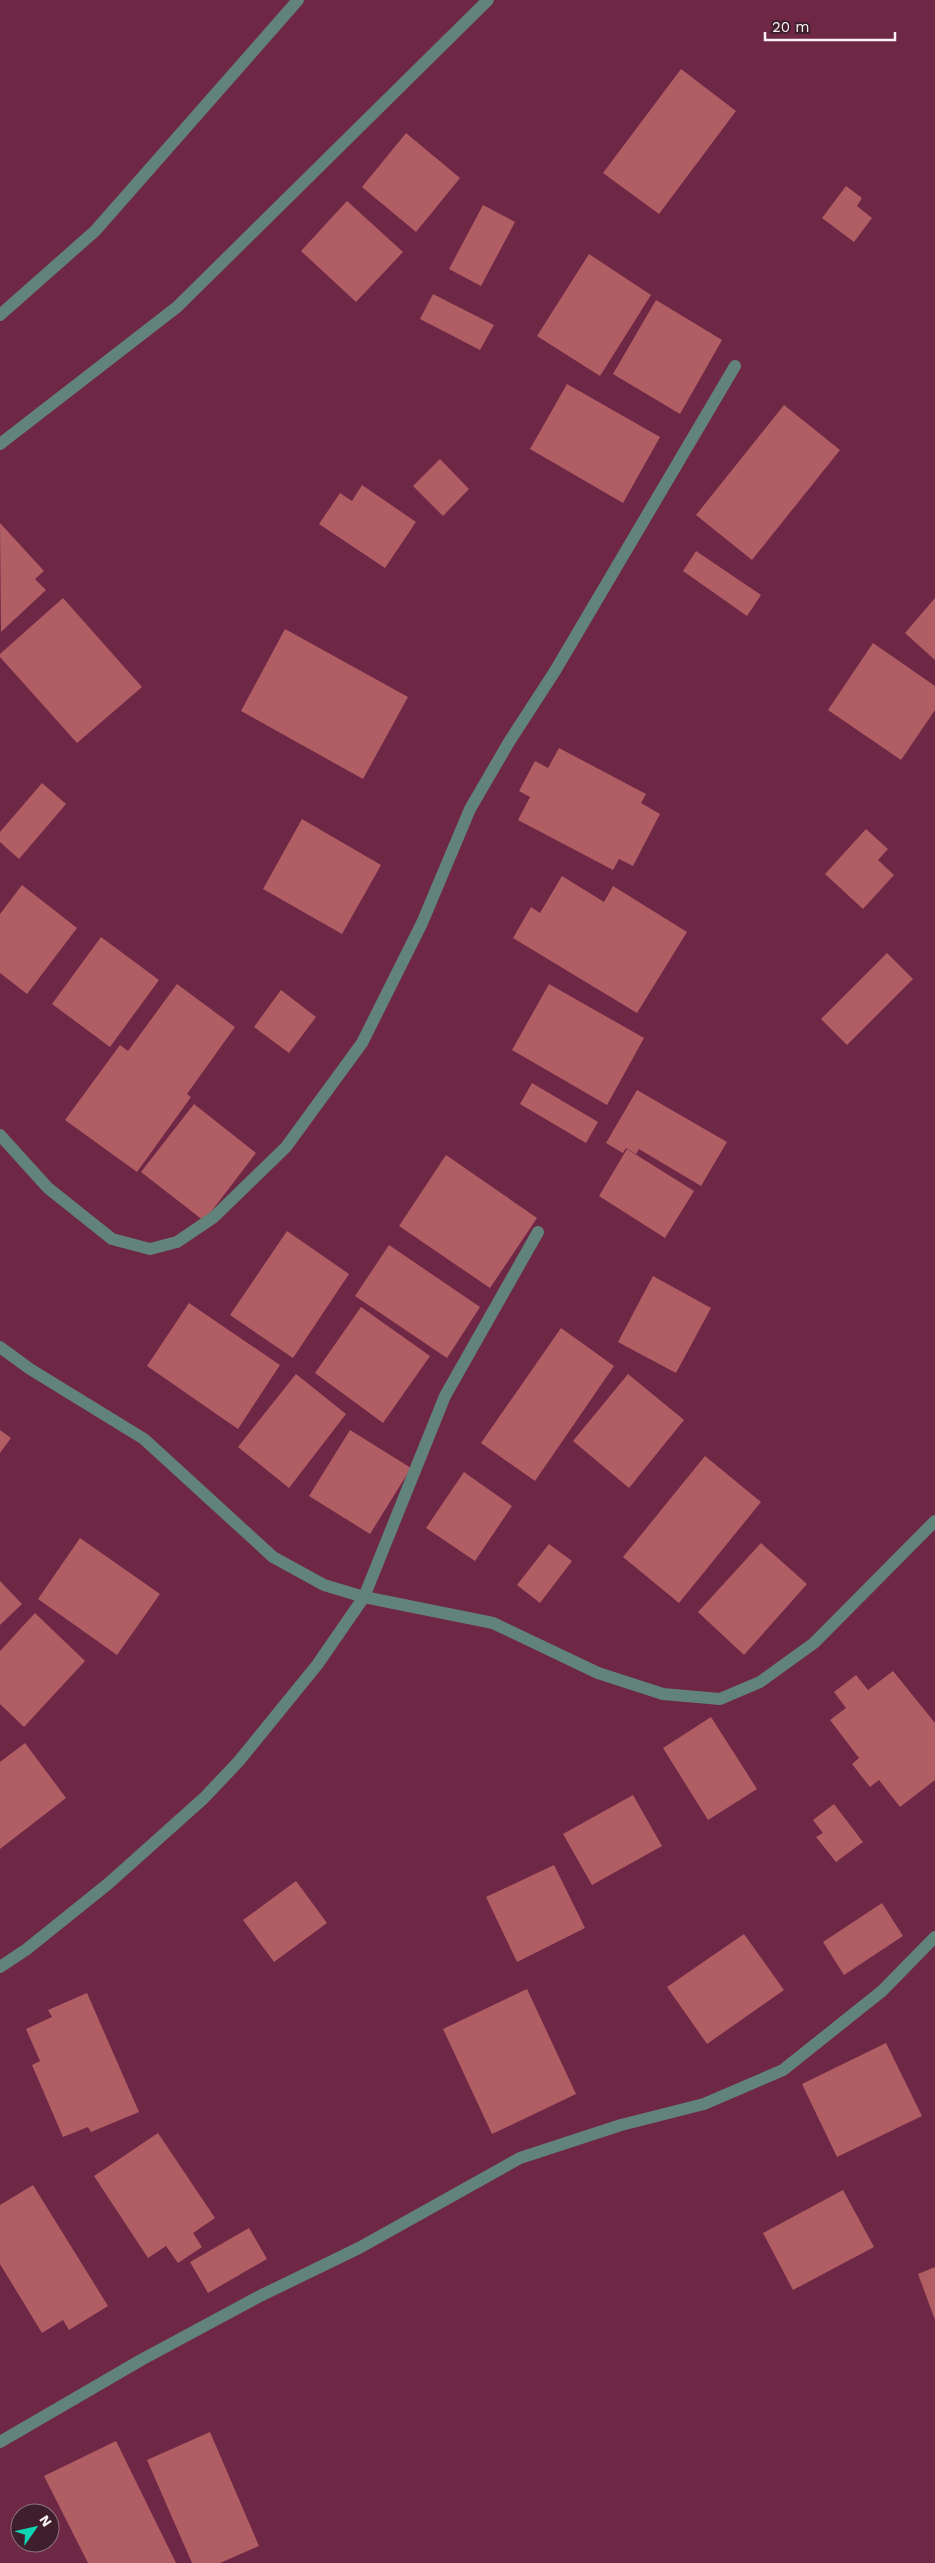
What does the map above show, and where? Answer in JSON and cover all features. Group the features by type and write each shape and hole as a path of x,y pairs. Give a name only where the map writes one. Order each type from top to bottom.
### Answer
{"street":[{"path":"0,315 94,231 298,0"},
{"path":"0,444 177,308 488,0"},
{"path":"0,1135 48,1188 112,1239 150,1249 177,1242 214,1218 286,1148 362,1043 422,923 470,809 509,742 555,671 735,366"},
{"path":"0,1968 27,1949 109,1883 204,1798 239,1761 317,1665 364,1597 446,1396 538,1232"},
{"path":"0,1347 30,1369 144,1439 273,1557 324,1585 364,1597 493,1623 598,1673 664,1694 720,1699 760,1682 814,1643 935,1520"},
{"path":"0,2442 141,2360 260,2296 359,2248 520,2158 621,2125 704,2104 782,2070 882,1991 935,1937"}],"building":[{"path":"681,69 736,111 659,214 603,173"},
{"path":"406,133 460,178 416,232 362,187"},
{"path":"846,186 862,198 857,206 872,218 854,242 822,218"},
{"path":"347,201 403,252 356,302 301,251"},
{"path":"483,205 515,222 481,286 449,269"},
{"path":"589,254 651,295 600,376 537,336"},
{"path":"433,294 494,325 480,350 420,319"},
{"path":"656,300 722,340 680,414 613,374"},
{"path":"567,384 660,437 623,503 530,449"},
{"path":"784,405 840,450 752,560 696,515"},
{"path":"440,459 469,489 443,516 413,486"},
{"path":"362,485 416,522 385,568 319,524 340,493 352,501"},
{"path":"0,523 44,571 35,579 46,590 1,632"},
{"path":"696,551 761,595 747,616 683,571"},
{"path":"63,598 142,687 77,743 0,657 0,654"},
{"path":"935,598 935,660 905,633"},
{"path":"285,629 408,697 363,779 241,711"},
{"path":"873,643 935,686 935,710 901,760 828,710"},
{"path":"559,748 646,794 641,803 660,814 633,866 619,859 613,870 518,820 530,797 519,791 535,761 548,768"},
{"path":"42,783 66,804 19,859 0,842 0,832"},
{"path":"302,819 381,865 342,934 263,889"},
{"path":"866,829 888,849 878,860 894,875 863,909 825,874"},
{"path":"562,876 604,902 613,886 687,932 637,1013 513,938 531,907 540,913"},
{"path":"22,885 77,928 27,994 0,973 0,914"},
{"path":"101,937 159,980 110,1047 52,1004"},
{"path":"887,953 913,979 847,1045 821,1019"},
{"path":"177,984 235,1027 187,1094 191,1097 137,1172 65,1120 120,1045 128,1051"},
{"path":"549,984 644,1038 607,1105 512,1050"},
{"path":"281,990 316,1017 289,1053 254,1027"},
{"path":"532,1083 598,1122 586,1143 520,1104"},
{"path":"637,1090 727,1142 701,1186 639,1149 636,1154 626,1148 623,1153 606,1143"},
{"path":"194,1104 256,1153 204,1221 141,1172"},
{"path":"627,1149 694,1191 665,1238 599,1196"},
{"path":"446,1155 537,1218 490,1288 399,1226"},
{"path":"287,1231 349,1274 293,1358 230,1315"},
{"path":"389,1245 480,1307 447,1358 355,1296"},
{"path":"653,1276 711,1308 676,1373 618,1342"},
{"path":"189,1303 280,1365 238,1429 147,1366"},
{"path":"361,1307 430,1356 383,1423 315,1373"},
{"path":"561,1328 614,1366 535,1481 481,1443"},
{"path":"296,1374 346,1414 289,1488 238,1447"},
{"path":"628,1374 684,1420 629,1488 573,1441"},
{"path":"0,1430 11,1438 0,1453"},
{"path":"350,1430 411,1468 370,1534 309,1496"},
{"path":"705,1456 761,1502 679,1603 623,1557"},
{"path":"464,1472 512,1506 475,1561 426,1528"},
{"path":"80,1538 160,1594 117,1655 38,1599"},
{"path":"761,1543 807,1584 744,1655 698,1612"},
{"path":"549,1544 572,1561 540,1603 517,1585"},
{"path":"0,1581 22,1604 0,1625"},
{"path":"35,1613 85,1661 24,1727 0,1704 0,1651"},
{"path":"893,1671 935,1723 935,1780 900,1807 879,1780 870,1787 852,1764 859,1758 830,1720 846,1708 834,1692 856,1675 868,1690"},
{"path":"711,1717 757,1789 708,1820 663,1748"},
{"path":"25,1743 66,1798 0,1849 0,1762"},
{"path":"633,1795 662,1846 592,1885 563,1834"},
{"path":"834,1804 863,1842 836,1862 816,1837 823,1833 813,1820"},
{"path":"554,1865 585,1928 517,1962 486,1897"},
{"path":"296,1881 327,1923 274,1962 243,1920"},
{"path":"882,1903 903,1936 844,1975 823,1942"},
{"path":"744,1934 784,1990 707,2044 667,1987"},
{"path":"527,1989 576,2094 492,2134 443,2029"},
{"path":"87,1993 139,2112 91,2132 88,2127 63,2137 32,2065 40,2061 26,2029 52,2017 48,2010"},
{"path":"886,2043 922,2116 837,2157 802,2084"},
{"path":"158,2133 215,2218 193,2233 202,2247 178,2263 166,2246 148,2258 94,2176"},
{"path":"33,2185 108,2306 69,2330 63,2320 42,2333 0,2264 0,2205"},
{"path":"843,2190 874,2247 793,2290 763,2233"},
{"path":"249,2228 267,2259 208,2293 190,2262"},
{"path":"935,2267 935,2320 918,2274"},
{"path":"210,2432 259,2546 220,2563 192,2563 147,2460"},
{"path":"116,2441 176,2563 88,2563 60,2508 60,2503 58,2503 44,2476"}]}
